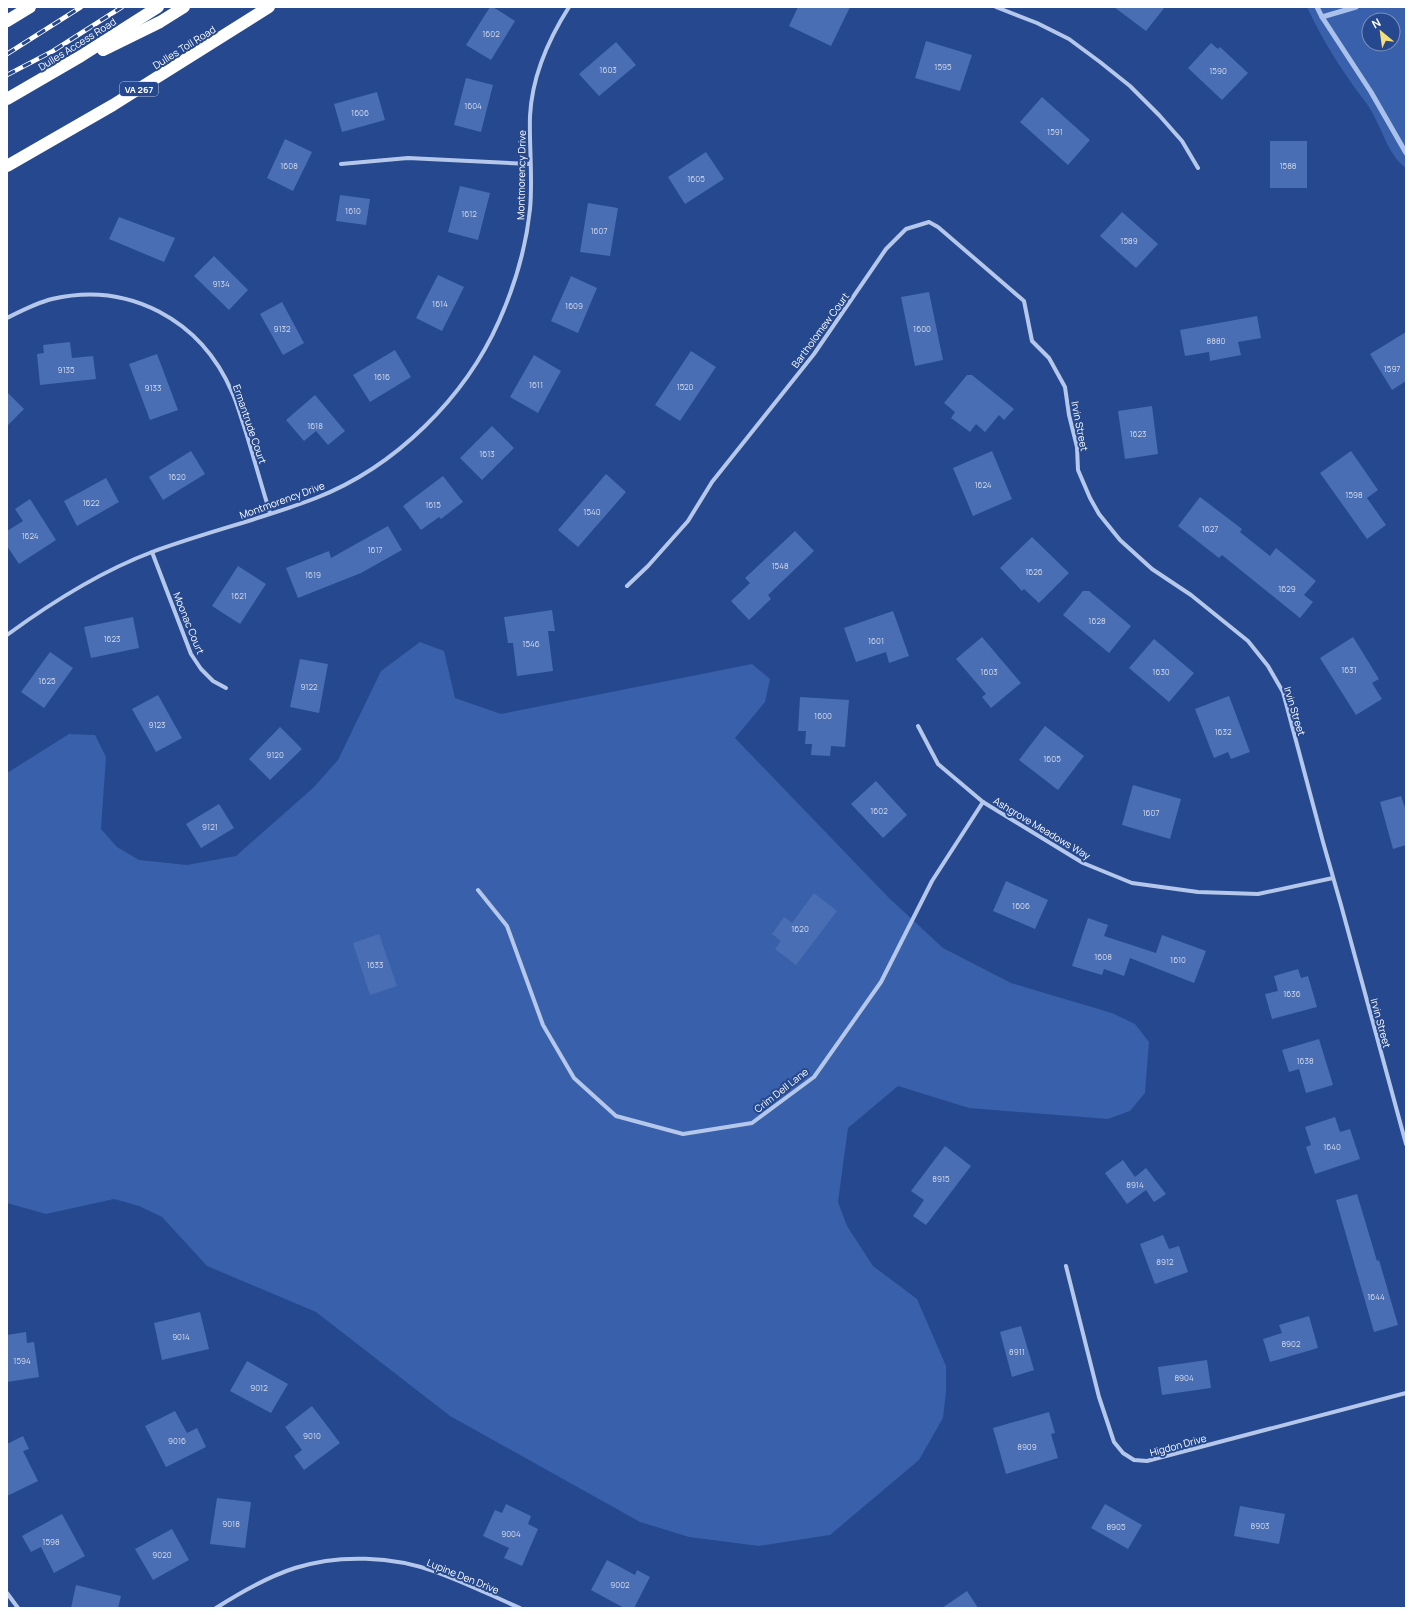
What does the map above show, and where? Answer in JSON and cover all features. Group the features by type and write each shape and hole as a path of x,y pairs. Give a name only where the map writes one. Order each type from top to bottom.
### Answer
{"highway":[{"path":"7,21 30,7"},
{"name":"Dulles Access Road","path":"7,99 34,84 158,7"},
{"path":"34,84 136,34 184,7"},
{"name":"Dulles Toll Road","path":"7,166 113,105 269,7"}],"street":[{"name":"Montmorency Drive","path":"7,636 33,616 72,591 112,570 152,552 317,498 350,482 380,463 411,439 437,413 462,384 481,356 499,321 517,273 527,232 530,206 530,114 535,85 542,57 555,29 569,7"},
{"path":"996,7 1037,23 1069,39 1100,62 1130,86 1159,115 1182,141 1198,168"},
{"path":"341,164 408,158 530,164"},
{"name":"Bartholomew Court","path":"627,586 648,566 688,521 712,482 814,354 886,249 906,229 929,222 938,227 1024,301 1032,340"},
{"name":"Ermantrude Court","path":"7,318 31,306 50,300 83,295 112,296 138,302 166,315 188,330 205,347 218,364 232,392 270,513"},
{"name":"Irvin Street","path":"1032,340 1049,358 1065,387 1069,415 1077,446 1078,470 1090,498 1099,514 1120,540 1152,570 1191,595 1248,641 1268,666 1283,692 1406,1144"},
{"name":"Moonac Court","path":"152,552 191,654 201,669 213,681 226,688"},
{"name":"Ashgrove Meadows Way","path":"918,726 938,764 983,802 1083,863 1132,883 1198,892 1258,894 1333,878"},
{"name":"Crim Dell Lane","path":"478,890 507,926 543,1025 574,1078 616,1116 683,1134 752,1123 814,1077 881,982 932,881 983,802"},
{"name":"Higdon Drive","path":"1066,1266 1099,1397 1114,1442 1123,1453 1134,1460 1148,1461 1406,1393"},
{"name":"Lupine Den Drive","path":"216,1608 271,1577 295,1568 316,1563 346,1559 377,1559 408,1564 429,1570 520,1608"},
{"path":"7,1594 18,1608"}],"shaded area":[{"path":"1307,7 1406,7 1406,168 1395,157 1371,110 1338,63"},
{"path":"420,642 444,651 455,698 501,714 752,664 770,679 765,702 735,738 889,898 943,948 1011,983 1112,1013 1135,1024 1149,1042 1145,1093 1130,1111 1108,1119 969,1108 898,1086 848,1128 838,1202 847,1226 873,1266 917,1299 946,1366 946,1392 943,1418 919,1460 830,1535 759,1546 689,1537 640,1522 450,1416 316,1312 207,1266 162,1217 139,1206 114,1199 46,1214 7,1203 7,773 69,734 95,735 106,757 101,829 117,847 139,860 187,865 236,856 313,788 338,760 381,671"}],"building":[{"path":"490,7 493,7 515,21 491,60 466,45"},
{"path":"798,7 850,7 831,46 789,26"},
{"path":"1114,7 1165,7 1146,31"},
{"path":"926,41 972,55 960,91 915,78"},
{"path":"616,42 636,65 599,96 579,74"},
{"path":"1211,43 1218,49 1220,47 1248,73 1222,100 1188,68"},
{"path":"466,78 493,85 481,132 454,125"},
{"path":"377,92 385,120 342,132 334,104"},
{"path":"1042,97 1090,140 1068,165 1020,122"},
{"path":"285,139 312,152 293,191 267,178"},
{"path":"1270,141 1307,141 1307,188 1270,188"},
{"path":"706,152 724,179 685,204 668,177"},
{"path":"460,186 490,193 478,240 448,232"},
{"path":"340,195 370,199 366,225 336,221"},
{"path":"588,203 618,208 610,256 580,252"},
{"path":"1122,212 1158,244 1136,268 1100,236"},
{"path":"119,217 175,238 164,262 109,239"},
{"path":"214,256 248,290 229,310 194,276"},
{"path":"438,275 464,287 442,331 416,318"},
{"path":"571,276 597,288 578,333 551,321"},
{"path":"929,292 943,360 915,366 901,297"},
{"path":"282,302 304,343 283,355 260,314"},
{"path":"1257,316 1261,338 1238,342 1241,355 1210,361 1209,352 1185,356 1180,330"},
{"path":"1406,332 1406,381 1392,390 1370,354"},
{"path":"70,342 72,358 93,356 96,379 40,385 37,354 44,353 43,345"},
{"path":"395,350 411,377 370,402 353,375"},
{"path":"691,351 716,367 680,421 655,405"},
{"path":"157,354 178,410 150,420 129,364"},
{"path":"534,355 561,371 538,413 510,397"},
{"path":"967,375 972,375 1014,409 1004,420 999,415 985,432 976,424 970,432 951,418 955,412 944,403"},
{"path":"7,392 24,409 7,426"},
{"path":"315,395 345,431 328,445 316,431 304,441 286,420"},
{"path":"1152,406 1158,454 1125,459 1118,411"},
{"path":"492,426 514,448 482,480 460,458"},
{"path":"191,451 205,474 163,500 149,477"},
{"path":"992,451 1012,499 973,516 953,468"},
{"path":"1351,451 1378,490 1367,498 1386,525 1367,539 1320,473"},
{"path":"606,474 626,492 578,547 558,530"},
{"path":"443,476 463,502 441,519 439,517 421,530 403,506"},
{"path":"106,478 119,502 77,526 64,501"},
{"path":"1200,497 1242,529 1240,532 1270,556 1276,548 1316,581 1304,595 1313,602 1300,618 1222,555 1219,558 1178,526"},
{"path":"30,499 56,540 19,564 7,546 7,531 23,521 15,509"},
{"path":"388,526 402,550 361,573 298,598 286,568 329,551 331,558"},
{"path":"795,531 814,551 768,595 771,599 749,620 731,601 750,583 745,578"},
{"path":"1032,537 1069,573 1039,603 1024,589 1022,591 1000,568"},
{"path":"238,566 266,584 240,624 212,606"},
{"path":"1083,591 1089,591 1131,626 1109,653 1063,615"},
{"path":"552,610 555,631 548,631 553,671 517,676 513,643 508,643 504,617"},
{"path":"893,611 909,656 889,663 886,652 856,662 844,628"},
{"path":"133,617 139,648 91,658 84,627"},
{"path":"982,637 1021,683 991,708 982,697 986,694 956,659"},
{"path":"1353,637 1379,679 1372,683 1382,699 1356,715 1320,658"},
{"path":"1154,639 1194,673 1169,702 1129,668"},
{"path":"50,652 73,668 44,708 21,692"},
{"path":"300,659 328,664 319,713 290,707"},
{"path":"158,695 182,738 156,752 132,709"},
{"path":"1229,696 1250,752 1231,759 1228,752 1214,758 1195,709"},
{"path":"800,697 849,700 845,747 831,746 830,756 811,755 812,744 805,744 806,731 798,731"},
{"path":"1045,726 1084,756 1058,790 1019,760"},
{"path":"280,727 302,749 270,780 249,759"},
{"path":"876,781 907,815 883,838 851,804"},
{"path":"1133,785 1181,799 1170,839 1122,825"},
{"path":"1401,796 1406,811 1406,845 1393,849 1380,802"},
{"path":"219,804 234,828 201,848 186,824"},
{"path":"1006,881 1048,900 1035,929 993,911"},
{"path":"814,893 837,911 796,965 775,949 781,941 772,934 784,917 792,923"},
{"path":"1088,918 1108,925 1104,936 1156,953 1162,935 1206,951 1194,983 1130,958 1124,976 1104,969 1102,975 1072,966"},
{"path":"379,934 397,986 370,995 353,943"},
{"path":"1298,969 1301,978 1308,976 1317,1007 1272,1019 1265,994 1278,991 1274,976"},
{"path":"1319,1039 1333,1085 1306,1093 1299,1069 1289,1072 1282,1050"},
{"path":"1335,1117 1340,1132 1350,1129 1360,1159 1315,1174 1306,1147 1311,1145 1305,1127"},
{"path":"945,1146 971,1166 926,1225 913,1216 924,1200 911,1191"},
{"path":"1123,1160 1135,1177 1146,1168 1166,1194 1154,1202 1146,1190 1127,1204 1105,1173"},
{"path":"1357,1194 1377,1261 1379,1260 1398,1325 1374,1332 1336,1200"},
{"path":"1163,1235 1169,1249 1179,1246 1188,1272 1155,1284 1140,1244"},
{"path":"200,1312 209,1349 162,1360 154,1323"},
{"path":"1309,1316 1318,1348 1270,1362 1263,1339 1282,1333 1279,1325"},
{"path":"1021,1326 1034,1370 1012,1377 1000,1332"},
{"path":"26,1332 27,1343 34,1342 39,1377 7,1382 7,1335"},
{"path":"1207,1360 1211,1388 1162,1395 1158,1367"},
{"path":"247,1361 288,1384 271,1413 230,1391"},
{"path":"312,1406 340,1443 304,1470 294,1456 302,1450 285,1427"},
{"path":"175,1411 187,1433 197,1428 206,1447 166,1467 145,1426"},
{"path":"1049,1412 1055,1433 1051,1434 1058,1458 1006,1474 993,1428"},
{"path":"23,1436 29,1449 23,1451 38,1481 7,1496 7,1444"},
{"path":"217,1498 251,1502 245,1548 210,1544"},
{"path":"506,1504 531,1516 528,1524 538,1529 522,1566 504,1558 509,1548 483,1536 495,1510 502,1513"},
{"path":"1105,1504 1142,1525 1128,1549 1091,1528"},
{"path":"1240,1506 1285,1514 1279,1544 1234,1536"},
{"path":"62,1514 85,1556 54,1573 41,1547 31,1552 22,1536"},
{"path":"172,1529 189,1560 153,1580 135,1549"},
{"path":"607,1560 635,1575 637,1570 650,1577 634,1608 624,1608 591,1590"},
{"path":"76,1585 121,1596 118,1608 71,1608"},
{"path":"967,1591 978,1608 942,1608"}],"waterway":[{"path":"1317,7 1371,92 1406,153"},
{"path":"1322,17 1356,7"}],"railway":[{"path":"7,54 81,7"},
{"path":"7,75 53,51 122,7"}]}
